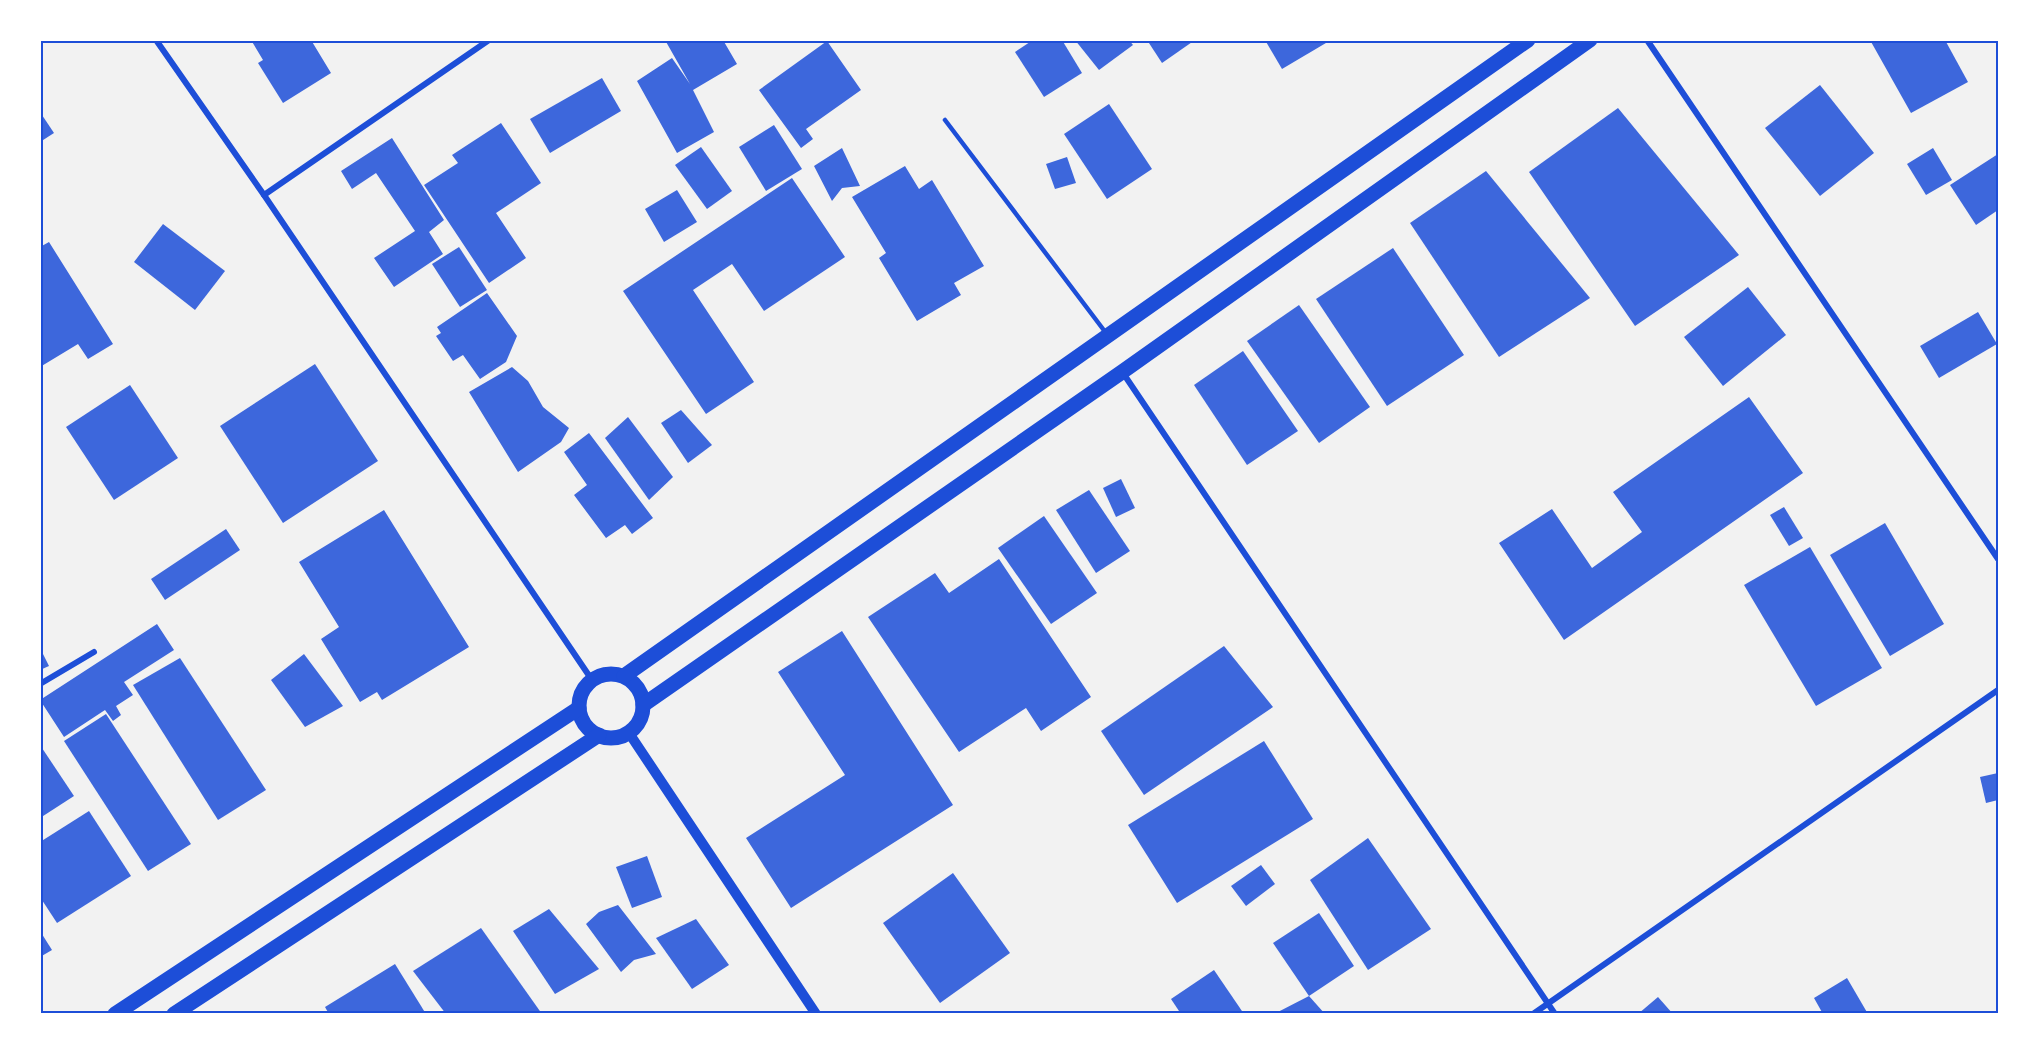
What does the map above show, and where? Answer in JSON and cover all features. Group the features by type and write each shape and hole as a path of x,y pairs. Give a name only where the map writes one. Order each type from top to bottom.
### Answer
{"main road":[{"path":"624,676 1528,40"},
{"path":"643,705 1122,372 1590,40"},
{"path":"603,675 624,676 638,687 643,705 637,725 629,733 619,737 599,735 585,724 579,708 585,687 592,680 603,675"},
{"path":"115,1014 579,708"},
{"path":"174,1014 599,735"}],"street":[{"path":"156,40 264,195 592,680"},
{"path":"264,195 489,40"},
{"path":"1647,40 1998,559"},
{"path":"1122,372 1556,1014"},
{"path":"40,684 94,652"},
{"path":"1533,1014 1998,690"},
{"path":"629,733 816,1014"}],"lane":[{"path":"945,120 1108,335"}],"building":[{"path":"251,40 311,40 331,73 283,103 258,63 263,60"},
{"path":"665,40 723,40 737,64 693,90 714,132 677,153 637,81 672,58 690,84"},
{"path":"1033,40 1062,40 1082,73 1044,97 1015,52"},
{"path":"1075,40 1129,40 1133,45 1099,70"},
{"path":"1147,40 1195,40 1162,63"},
{"path":"1265,40 1331,40 1282,69"},
{"path":"1870,40 1945,40 1968,82 1911,113"},
{"path":"827,41 861,90 806,129 813,139 801,148 759,90"},
{"path":"602,78 621,111 550,153 530,119"},
{"path":"1820,85 1874,153 1820,196 1765,128"},
{"path":"1109,104 1152,169 1107,199 1064,134"},
{"path":"1618,108 1739,255 1635,326 1529,172"},
{"path":"40,112 54,133 40,142"},
{"path":"501,123 541,183 496,213 526,258 489,283 424,185 458,163 452,155"},
{"path":"774,125 802,169 766,191 739,147"},
{"path":"392,138 444,220 429,232 443,254 394,287 374,258 415,231 376,173 352,189 341,171"},
{"path":"701,147 732,191 707,209 675,165"},
{"path":"842,148 860,186 842,188 832,201 814,166"},
{"path":"1933,148 1952,180 1926,195 1907,164"},
{"path":"1998,154 1998,210 1976,225 1950,185"},
{"path":"1067,157 1076,183 1055,189 1046,164"},
{"path":"905,166 919,189 932,180 984,266 954,283 961,295 917,321 879,258 886,253 852,197"},
{"path":"1486,171 1590,298 1499,357 1410,223"},
{"path":"792,178 845,257 764,311 732,264 693,290 754,382 706,414 623,291"},
{"path":"677,190 697,222 664,242 645,209"},
{"path":"163,224 225,271 195,310 134,262"},
{"path":"49,242 113,344 88,359 78,344 40,367 40,247"},
{"path":"459,247 487,290 460,307 432,264"},
{"path":"1393,248 1464,355 1387,406 1316,299"},
{"path":"1748,287 1786,335 1723,386 1684,337"},
{"path":"487,293 517,336 506,362 480,379 463,355 453,361 436,336 441,333 437,327"},
{"path":"1299,305 1370,407 1319,443 1247,341"},
{"path":"1978,312 1997,344 1939,378 1920,346"},
{"path":"1243,351 1298,431 1247,465 1194,385"},
{"path":"315,364 378,461 283,523 220,426"},
{"path":"512,367 528,381 543,407 569,428 561,442 518,472 469,392"},
{"path":"130,385 178,458 114,500 66,427"},
{"path":"1749,397 1803,473 1564,640 1499,543 1552,509 1592,568 1642,532 1613,492"},
{"path":"681,410 712,445 688,463 661,423"},
{"path":"628,417 673,477 649,500 605,438"},
{"path":"589,433 653,518 632,534 625,525 606,538 574,495 587,485 564,452"},
{"path":"1121,479 1135,508 1116,517 1103,488"},
{"path":"1089,490 1130,551 1096,573 1056,510"},
{"path":"1784,507 1803,538 1789,546 1770,515"},
{"path":"384,510 469,647 382,700 377,692 360,702 321,639 339,627 299,562"},
{"path":"1044,516 1097,593 1051,624 998,548"},
{"path":"1885,523 1944,624 1890,656 1830,555"},
{"path":"226,529 240,550 165,600 151,579"},
{"path":"1810,547 1882,668 1816,706 1744,585"},
{"path":"999,559 1091,697 1041,731 1026,708 959,752 868,617 935,573 949,593"},
{"path":"157,624 174,650 124,682 133,695 116,706 121,715 113,721 105,710 64,737 40,700"},
{"path":"842,631 953,805 791,908 746,838 845,775 778,672"},
{"path":"1224,646 1273,707 1144,795 1101,731"},
{"path":"40,648 49,666 40,670"},
{"path":"304,654 343,706 305,727 271,680"},
{"path":"180,658 266,790 218,820 133,685"},
{"path":"106,714 191,844 148,871 64,741"},
{"path":"1264,741 1313,819 1177,903 1128,825"},
{"path":"40,745 74,796 40,818"},
{"path":"1998,773 1998,800 1986,803 1980,777"},
{"path":"89,811 131,876 57,923 40,897 40,842"},
{"path":"1368,838 1431,929 1368,970 1310,880"},
{"path":"647,856 662,897 632,908 616,867"},
{"path":"1261,865 1275,884 1246,906 1231,886"},
{"path":"953,873 1010,953 940,1003 883,923"},
{"path":"618,905 656,954 634,960 621,972 586,924 599,912"},
{"path":"549,909 599,969 555,994 513,931"},
{"path":"1319,913 1354,966 1309,996 1273,943"},
{"path":"696,919 729,965 692,989 656,938"},
{"path":"481,928 542,1014 446,1014 413,971"},
{"path":"40,931 52,950 40,957"},
{"path":"395,964 426,1014 329,1014 325,1007"},
{"path":"1214,970 1244,1014 1181,1014 1171,999"},
{"path":"1847,978 1868,1014 1823,1014 1814,998"},
{"path":"1309,996 1325,1014 1274,1014"},
{"path":"1658,997 1673,1014 1638,1014"}]}
